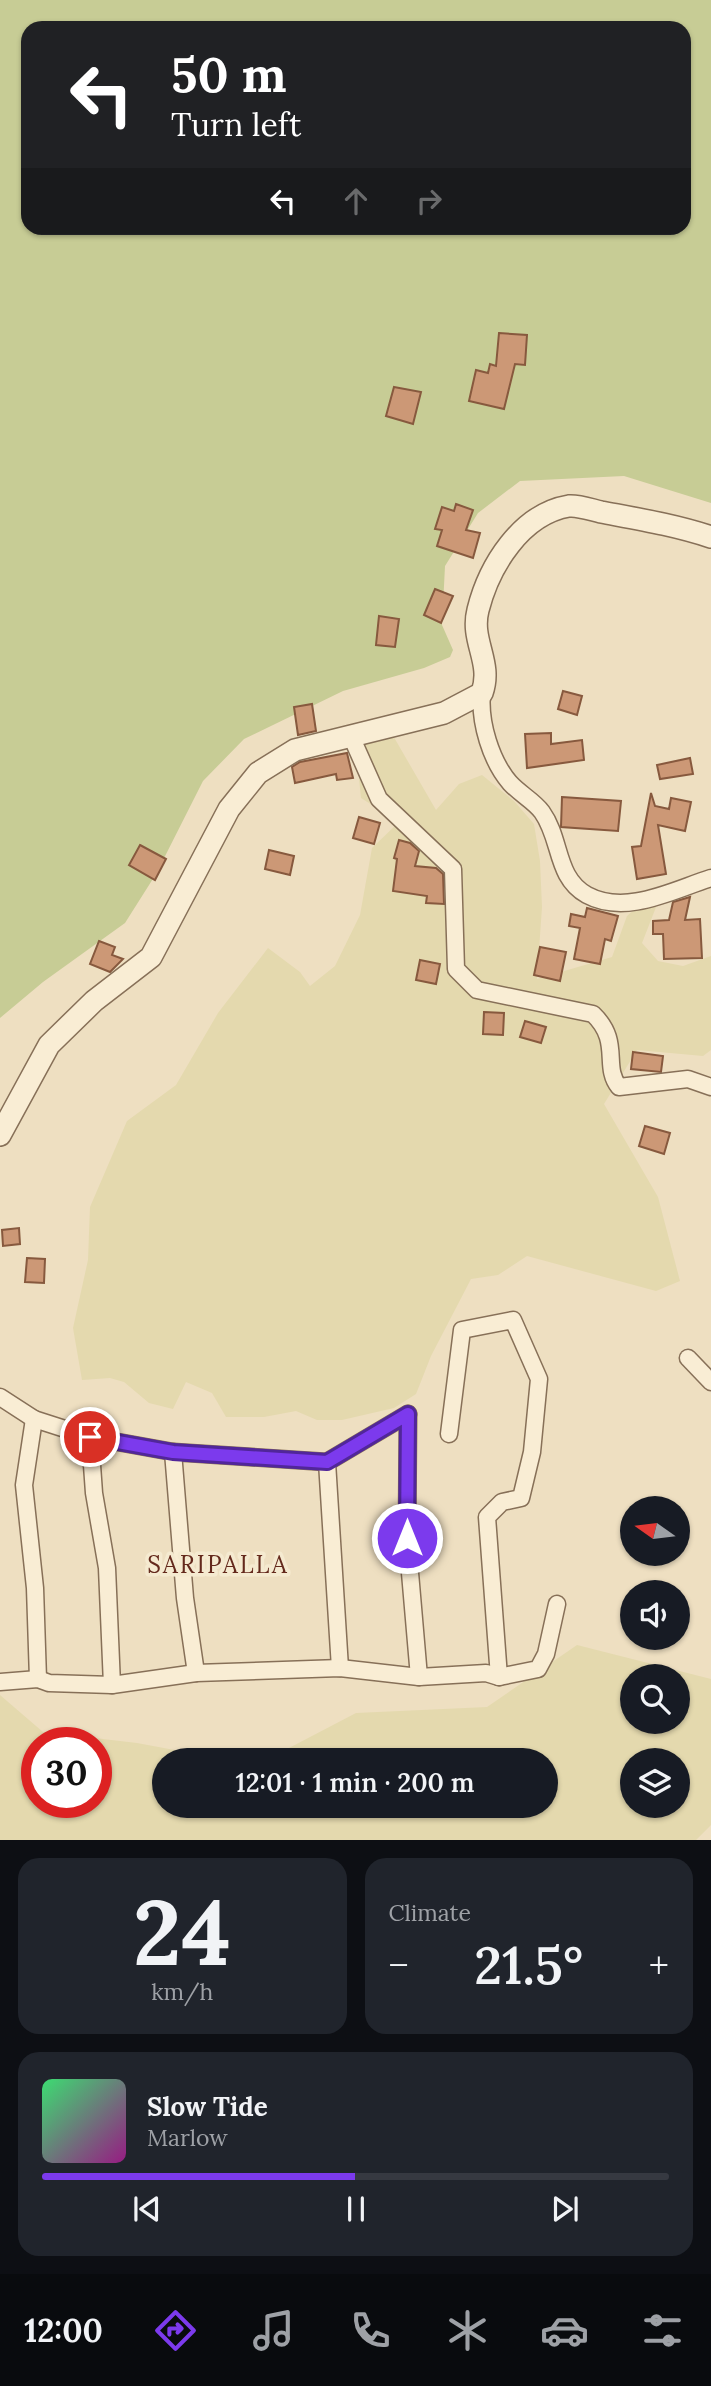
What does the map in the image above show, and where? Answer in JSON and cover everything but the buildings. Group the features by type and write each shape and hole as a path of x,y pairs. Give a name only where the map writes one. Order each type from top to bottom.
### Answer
{"street":[{"path":"711,537 681,527 571,506 546,515 518,533 484,589 476,630 488,677 482,693 481,707 489,745 510,784 542,811 556,839 562,870 587,894 621,904 711,878"},
{"path":"0,1135 49,1045 93,1001 151,957 229,809 258,773 295,750 444,713 482,693"},
{"path":"351,736 379,799 453,869 456,970 463,978 477,989 593,1014 607,1027 613,1080 619,1087 688,1079 711,1087"},
{"path":"449,1434 462,1330 513,1320 539,1379 532,1452 521,1499 502,1502 487,1517 499,1676"},
{"path":"688,1358 711,1382"},
{"path":"0,1397 34,1419 90,1437 173,1452 327,1462 408,1414 407,1538 419,1677"},
{"path":"34,1419 24,1485 35,1588 38,1679"},
{"path":"90,1437 94,1493 107,1568 113,1685"},
{"path":"173,1452 185,1598 196,1674"},
{"path":"327,1462 340,1668"},
{"path":"0,1682 38,1679 49,1683 113,1685 196,1674 340,1668 419,1677 486,1673 499,1676 538,1669 546,1654 557,1604"}],"shaded area":[{"path":"388,727 436,810 459,784 482,775 514,801 534,824 540,861 542,907 537,979 612,957 627,916 639,905 658,902 642,943 658,961 683,966 711,956 711,1050 703,1056 637,1050 604,1104 658,1197 680,1281 656,1291 527,1256 498,1275 471,1279 431,1356 416,1394 394,1408 342,1420 317,1420 296,1411 264,1417 226,1417 212,1393 186,1382 173,1409 149,1403 124,1382 110,1378 82,1380 73,1328 88,1260 90,1207 127,1121 176,1085 218,1013 268,948 300,972 310,986 335,966 360,915 372,848 399,822 361,798 355,740"},
{"path":"577,1645 652,1664 620,1664 620,1734 690,1734 690,1674 711,1679 711,1825 696,1840 0,1840 0,1695 37,1727 21,1727 21,1818 112,1818 112,1740 164,1748 152,1748 152,1818 558,1818 558,1748 289,1748 356,1713 487,1707"}],"green space":[{"path":"0,0 711,0 711,503 624,476 520,481 478,513 445,566 442,625 453,650 450,657 424,668 343,691 244,739 203,781 156,874 125,923 43,982 0,1018"}],"district":[{"name":"SARIPALLA","path":"218,1565"}],"route":[{"path":"90,1437 173,1452 327,1462 408,1414 407,1538"}]}
